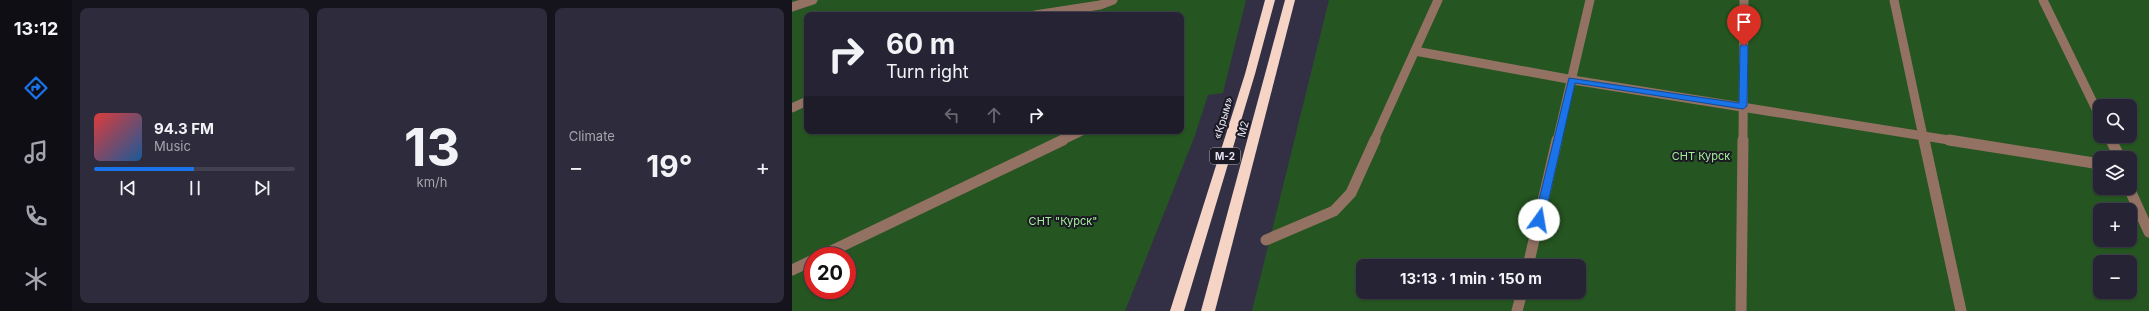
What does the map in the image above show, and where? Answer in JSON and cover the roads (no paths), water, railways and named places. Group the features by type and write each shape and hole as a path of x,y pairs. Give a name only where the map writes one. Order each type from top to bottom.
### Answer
{"highway":[{"name":"«Крым»","path":"1177,311 1250,74 1270,0"},
{"name":"М2","path":"1208,311 1290,0"}],"lane":[{"path":"792,7 813,0"},
{"path":"1053,12 1100,4 1113,0"},
{"path":"1266,240 1334,211 1350,193 1438,0"},
{"path":"1530,259 1590,0"},
{"path":"1741,311 1744,0"},
{"path":"1894,0 1961,311"},
{"path":"2043,0 2093,103"},
{"path":"1415,51 1572,80 2093,163"},
{"path":"792,108 804,102"},
{"path":"840,247 1076,134"},
{"path":"2132,195 2149,232"},
{"path":"792,270 804,264"},
{"path":"1517,311 1520,299"}],"park label":[{"name":"СНТ Курск","path":"1701,156"},
{"name":"СНТ \"Курск\"","path":"1063,221"}]}
